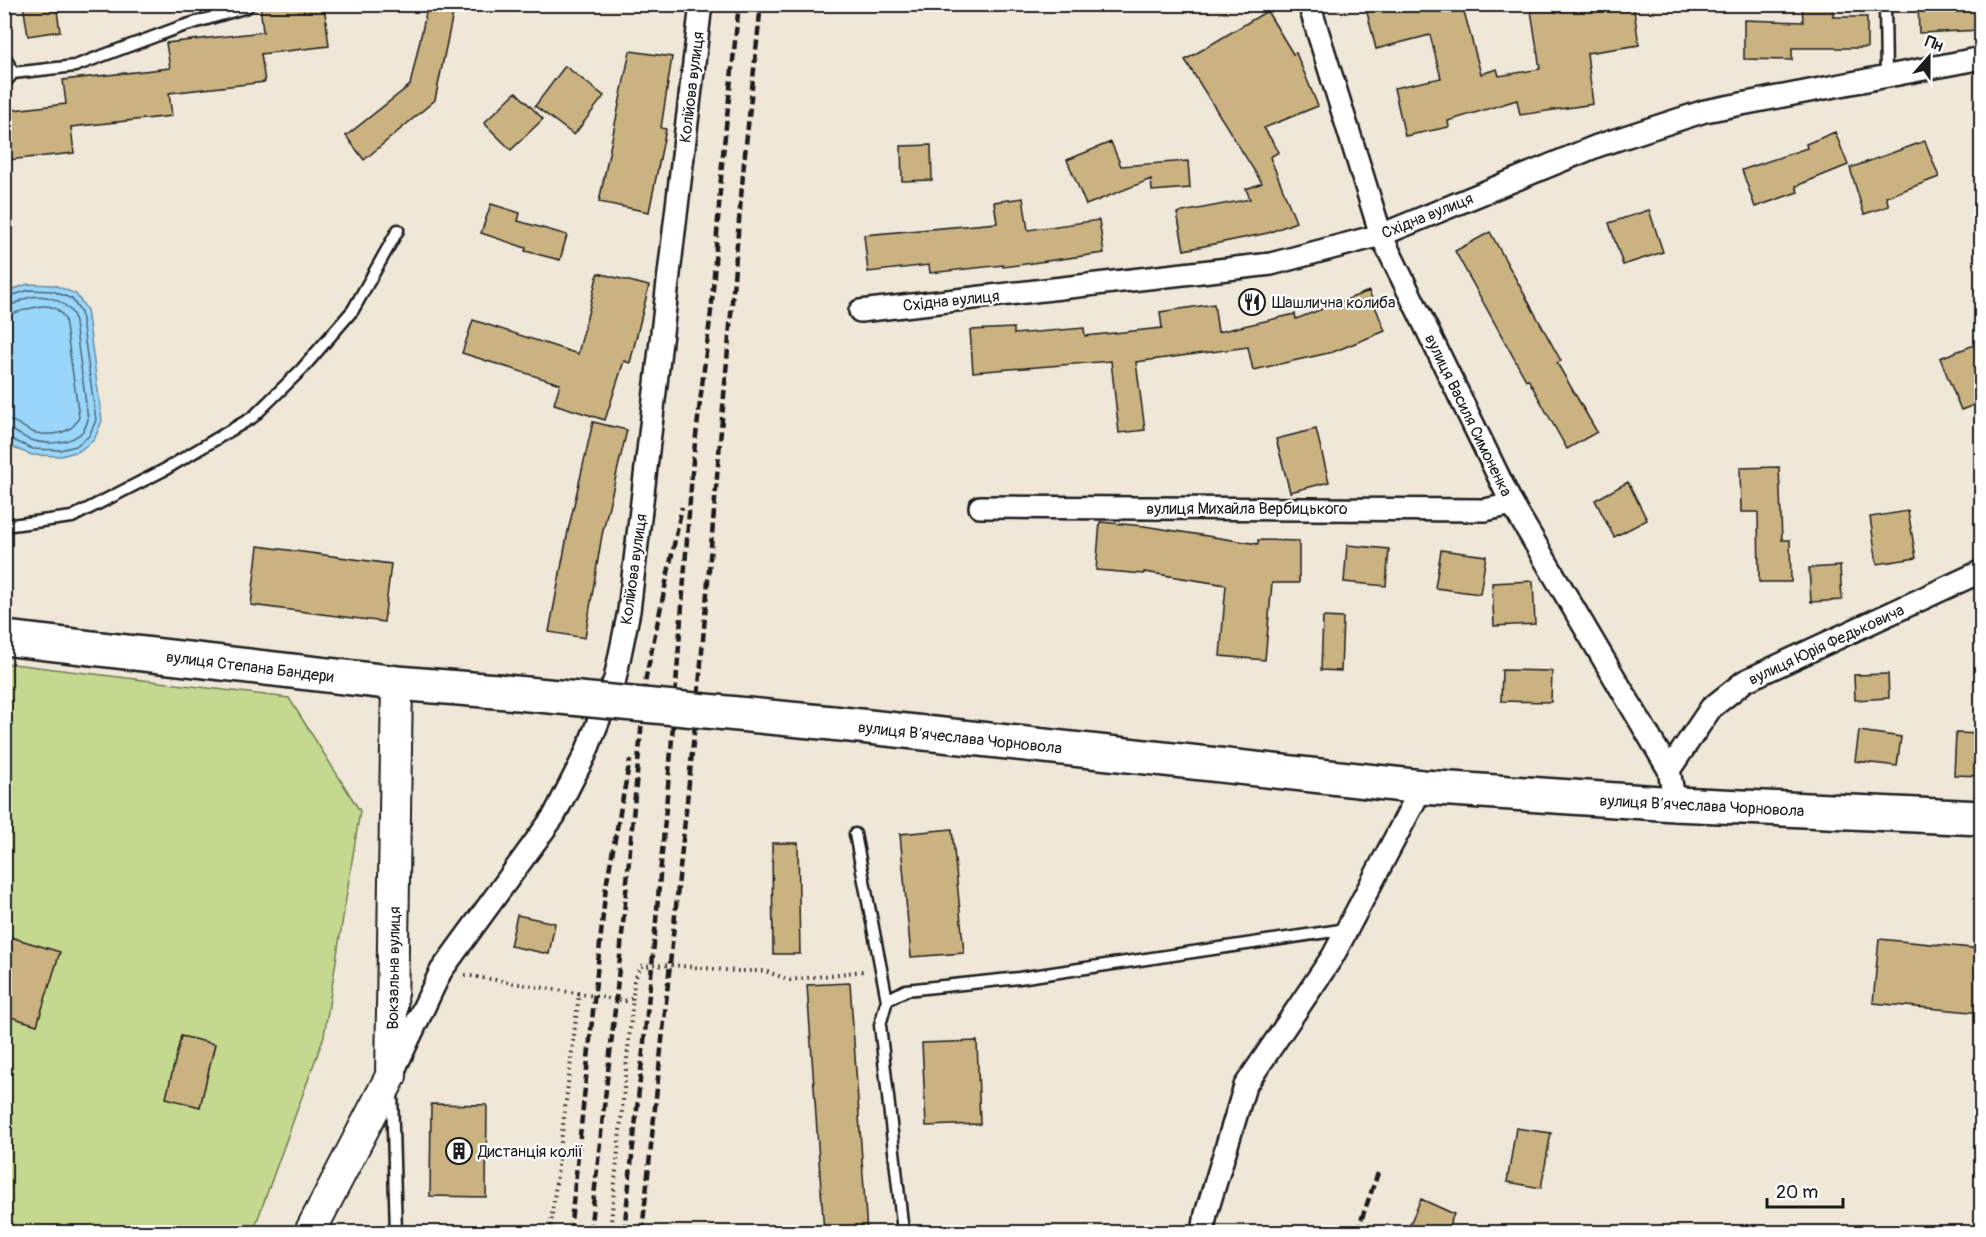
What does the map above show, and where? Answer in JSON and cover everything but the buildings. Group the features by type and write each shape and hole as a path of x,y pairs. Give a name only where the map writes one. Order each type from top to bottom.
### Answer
{"main road":[{"name":"вулиця Степана Бандери","path":"4,638 397,683 496,691"},
{"name":"Вокзальна вулиця","path":"310,1233 392,1076 397,683"},
{"name":"вулиця Вʼячеслава Чорновола","path":"496,691 832,723 1422,787 1675,804 1982,818"}],"street":[{"name":"Колійова вулиця","path":"392,1076 441,971 554,816 585,755 615,679 629,611 701,4"},
{"name":"вулиця Василя Симоненка","path":"1310,4 1381,235 1512,504 1669,770 1675,804"},
{"name":"Східна вулиця","path":"860,311 1271,264 1381,235 1597,146 1705,111 1982,58"},
{"name":"вулиця Михайла Вербицького","path":"980,507 1485,510 1512,504"},
{"name":"вулиця Юрія Федьковича","path":"1669,770 1710,708 1745,681 1982,572"},
{"path":"1203,1233 1206,1214 1245,1086 1333,956 1422,787"}],"lane":[{"path":"4,84 13,73 75,66 180,27 247,7 249,4"},
{"path":"1885,4 1886,77"},
{"path":"4,55 13,73"},
{"path":"4,526 72,517 164,470 253,417 302,369 353,310 398,230"},
{"path":"855,834 887,1000 880,1025 903,1233"},
{"path":"887,1000 906,990 1019,978 1347,929"},
{"path":"392,1076 396,1233"}],"path":[{"path":"610,1233 634,981 641,966 671,965 736,971 765,971 790,980 880,969"},
{"path":"441,971 625,1001 633,997"},
{"path":"550,1233 579,994"}],"green space":[{"path":"5,663 289,698 360,811 324,1036 253,1232 5,1232"}],"water":[{"path":"28,284 54,285 76,294 87,310 102,421 94,440 79,451 61,456 32,455 11,447 5,440 5,295 8,291"}],"railway":[{"path":"624,1232 652,966 693,460 712,303 722,164 739,4"},
{"path":"642,1232 699,686 744,163 761,4"},
{"path":"590,1232 616,1000 646,677 682,507"},
{"path":"570,1232 606,886 630,760"},
{"path":"1357,1232 1378,1173"}],"place":[{"name":"Шашлична колиба","path":"1252,302"},
{"name":"Дистанція колії","path":"459,1151"}]}
